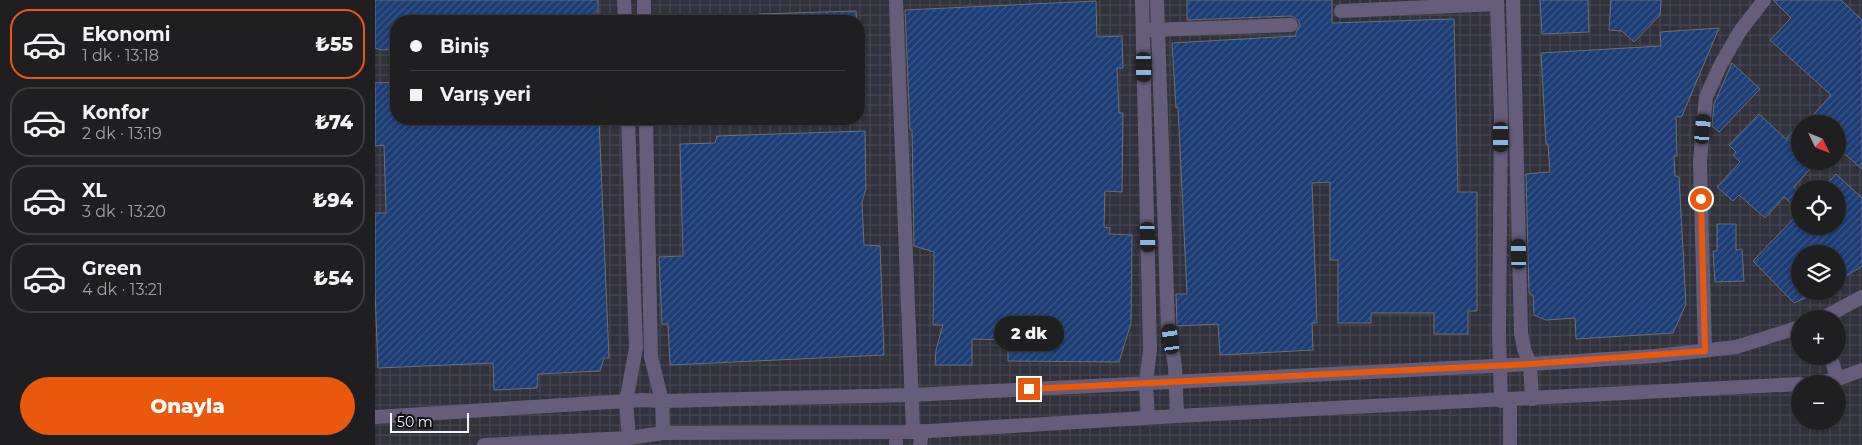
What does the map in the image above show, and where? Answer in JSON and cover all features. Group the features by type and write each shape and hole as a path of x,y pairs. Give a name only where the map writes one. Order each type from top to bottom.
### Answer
{"street":[{"path":"624,0 625,15"},
{"path":"644,0 644,15"},
{"path":"896,0 911,395 920,445"},
{"path":"1142,0 1150,350 1146,383 1148,418"},
{"path":"1157,0 1169,325 1175,366 1177,416"},
{"path":"1513,0 1521,333 1523,349 1530,364 1532,399"},
{"path":"1705,351 1700,161 1706,97 1721,64 1740,31 1764,0"},
{"path":"1341,11 1497,2 1501,117 1500,365 1510,445"},
{"path":"1143,30 1291,25"},
{"path":"1498,37 1514,36"},
{"path":"1501,117 1517,117"},
{"path":"628,125 636,348 626,402 629,438"},
{"path":"646,125 651,357 662,401 663,433"},
{"path":"1841,310 1861,301"},
{"path":"375,417 643,400 911,395 1530,364 1705,351 1736,346 1791,330"},
{"path":"1846,376 1862,370"},
{"path":"484,445 629,438 663,433 896,438 917,431 1791,385"}],"shaded area":[{"path":"375,0 1862,0 1862,445 375,445"}],"building":[{"path":"375,0 598,0 598,15 390,15 390,49 375,48"},
{"path":"1187,0 1332,0 1332,23 1454,19 1458,192 1477,192 1477,311 1468,311 1468,334 1434,334 1434,313 1371,313 1371,323 1338,323 1338,260 1330,260 1330,182 1312,183 1317,323 1312,323 1313,350 1220,355 1218,324 1177,326 1176,294 1187,294 1178,107 1176,108 1172,43 1296,36 1300,25 1298,20 1291,16 1187,20"},
{"path":"1540,0 1588,0 1589,32 1542,34"},
{"path":"1611,0 1661,0 1660,15 1634,42 1622,31 1609,30"},
{"path":"1773,0 1841,0 1862,20 1862,169 1846,155 1846,115 1813,115 1831,95 1770,40 1791,18"},
{"path":"1096,1 1097,37 1122,36 1123,68 1117,68 1119,113 1123,113 1122,192 1105,191 1104,227 1110,228 1109,234 1132,235 1131,323 1119,362 1008,361 1008,340 972,339 972,365 935,365 936,350 943,325 933,325 934,252 914,246 912,130 910,129 905,10"},
{"path":"856,11 856,15 759,15"},
{"path":"1719,28 1682,116 1676,117 1677,156 1674,156 1675,176 1679,177 1686,304 1673,333 1576,339 1575,318 1546,320 1534,315 1533,295 1529,293 1526,174 1550,172 1548,144 1546,144 1541,53 1661,46 1660,32"},
{"path":"1732,63 1760,89 1719,132 1712,126 1714,104"},
{"path":"390,82 390,125 599,125 609,358 604,358 600,371 538,374 537,388 494,390 493,363 378,368 375,291 375,213 386,213 384,145 375,146 375,83"},
{"path":"1759,114 1786,139 1791,133 1791,170 1809,170 1800,180 1791,180 1791,203 1784,197 1765,218 1739,195 1733,201 1717,187 1740,162 1733,155 1736,152 1729,145"},
{"path":"865,131 866,189 862,202 864,245 880,246 884,355 670,365 668,324 662,324 659,257 683,256 680,144 715,143 717,136"},
{"path":"1836,174 1842,180 1830,180"},
{"path":"1846,183 1862,198 1862,266 1846,276 1846,245 1791,245 1791,300 1753,261 1791,221 1791,235 1846,235"},
{"path":"1717,224 1736,224 1736,250 1742,249 1744,281 1715,282 1713,251 1717,251"}],"route":[{"path":"1029,389 1530,364 1705,351 1701,199"}]}
